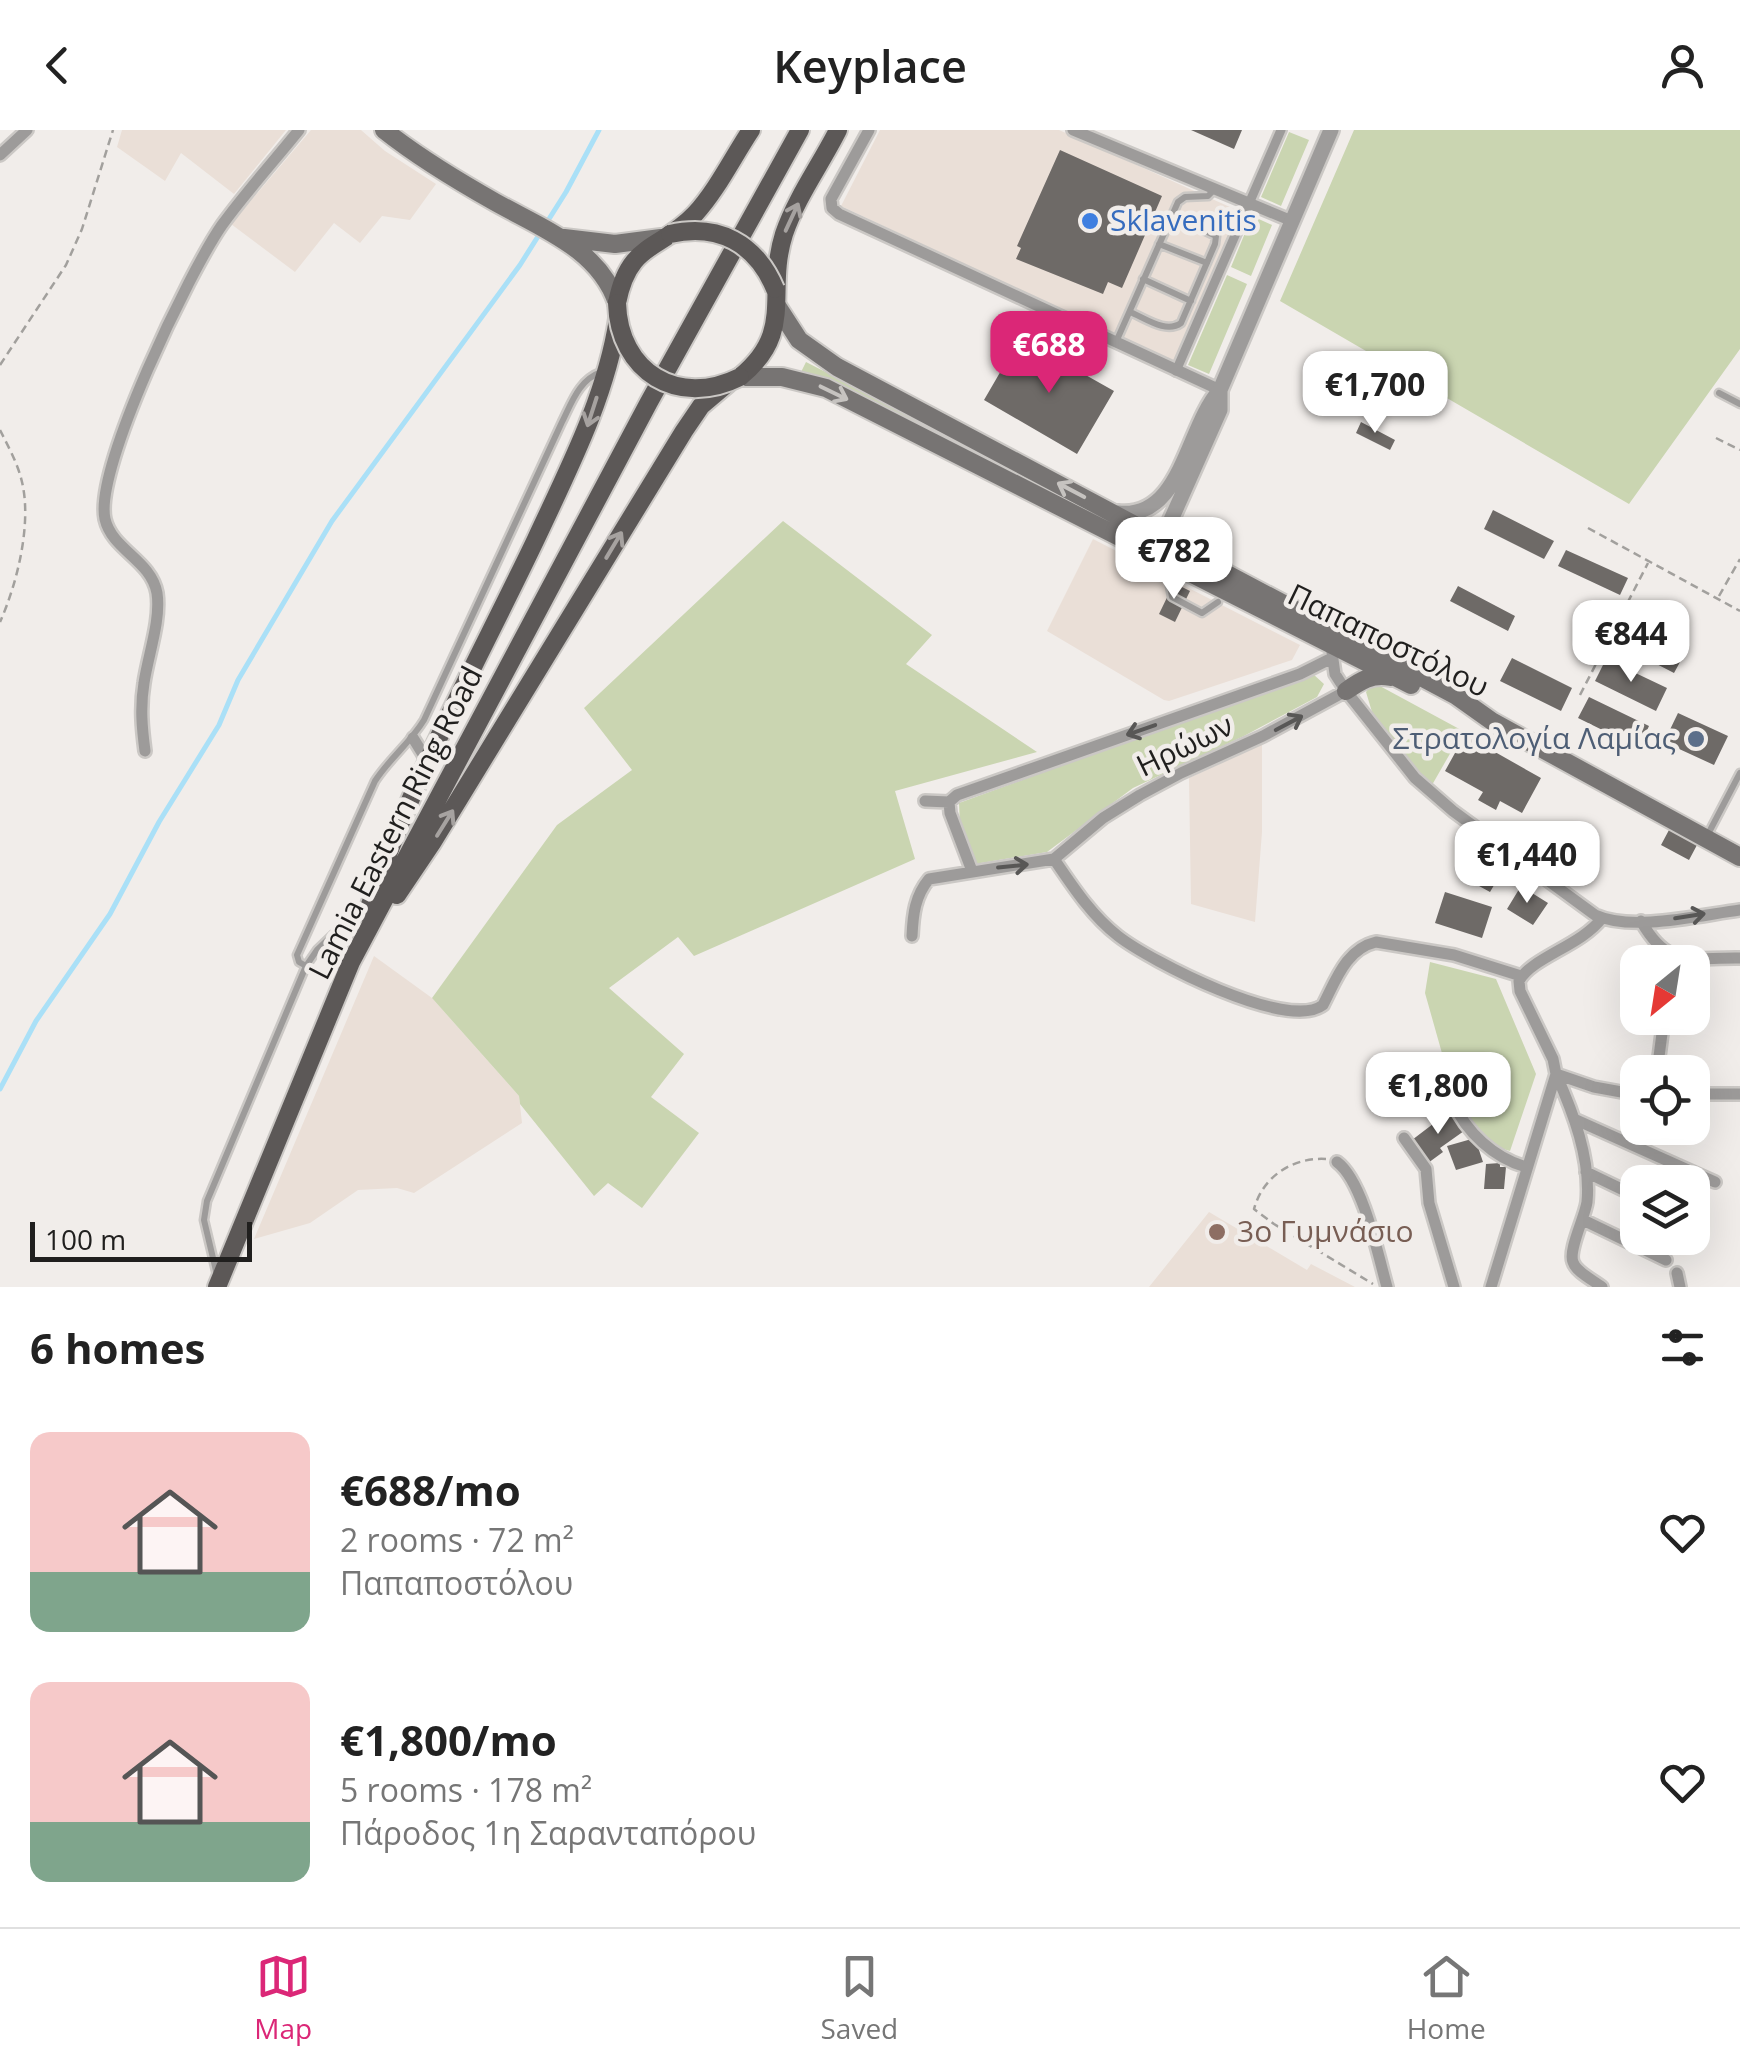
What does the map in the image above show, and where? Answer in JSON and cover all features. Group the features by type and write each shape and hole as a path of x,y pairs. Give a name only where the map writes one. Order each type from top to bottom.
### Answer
{"main road":[{"path":"384,130 458,181 559,236 600,270 608,281 628,349 650,374 664,382 695,389 733,380"},
{"path":"352,962 376,885 428,764 582,442 606,370 626,271 636,257 702,204 751,130"},
{"name":"Lamia Eastern Ring Road","path":"218,1285 352,962 649,402 800,130"},
{"path":"352,962 432,843 684,431 701,406 756,364 768,346 776,326 776,297 786,230 838,130"},
{"path":"559,236 615,244 707,230 742,244 768,271 776,297"},
{"name":"Παπαποστόλου","path":"776,297 799,340 818,355 1113,513 1155,545"},
{"name":"Παπαποστόλου","path":"733,380 782,376 816,384 1044,498 1155,545 1333,646 1449,705 1494,722"},
{"name":"Παπαποστόλου","path":"1333,646 1455,695 1494,722 1740,857"},
{"path":"1346,691 1374,676 1398,678"}],"street":[{"path":"0,155 27,130"},
{"path":"144,752 141,711 157,596 144,566 108,528 104,506 109,472 127,420 202,257 222,225 299,130"},
{"path":"869,130 831,199 832,208 856,224 1220,390"},
{"path":"1073,130 1094,134 1292,222"},
{"path":"1176,371 1281,130"},
{"path":"1113,513 1134,515 1162,499 1206,406 1220,390 1332,130"},
{"path":"1155,545 1220,410 1220,390"},
{"path":"925,802 949,802 957,795 1002,778 1300,674 1333,646 1346,691 1394,754 1432,794 1602,918 1640,921 1740,910"},
{"name":"Ηρώων","path":"1054,859 1103,818 1140,795 1346,691"},
{"path":"413,738 428,764"},
{"path":"949,802 972,871"},
{"path":"912,936 913,910 921,889 930,879 1054,859 1099,920 1151,960 1197,982 1305,1012 1322,1005 1348,958 1363,945 1376,942 1454,956 1521,976 1584,937 1602,918"},
{"path":"1640,921 1657,945"},
{"path":"1710,958 1740,958"},
{"path":"1490,1287 1556,1074 1556,1065 1520,991 1521,976"},
{"path":"1556,1074 1594,1088 1620,1092"},
{"path":"1556,1074 1574,1119 1586,1172 1587,1203 1572,1251 1573,1262 1602,1287"},
{"path":"1710,1094 1740,1094"},
{"path":"1453,1102 1460,1118 1494,1153 1526,1168"},
{"path":"1574,1119 1715,1182"},
{"path":"1404,1138 1426,1169 1429,1204 1454,1287"},
{"path":"1337,1162 1346,1168 1362,1206 1387,1287"},
{"path":"1586,1172 1620,1188"},
{"path":"1583,1220 1666,1260"},
{"path":"1677,1273 1680,1287"}],"lane":[{"path":"1116,343 1172,215 1185,197 1208,196 1214,190"},
{"path":"1130,312 1176,328 1207,263 1216,236 1172,215"},
{"path":"1159,244 1207,263"},
{"path":"1143,280 1190,300"},
{"path":"306,966 297,955 376,780 392,756 413,738 582,384 588,377 606,370"},
{"path":"1719,393 1740,404"},
{"path":"1168,574 1172,597 1202,612 1218,602"},
{"path":"1706,838 1740,773"},
{"path":"218,1285 204,1220 207,1201 306,966 317,950 360,910 376,885"}],"path":[{"path":"0,366 66,265 82,229 112,130"},
{"path":"0,430 22,484 24,508 16,581 0,622"},
{"path":"1716,438 1740,450"},
{"path":"1588,528 1740,611"},
{"path":"1580,695 1649,560"},
{"path":"1719,598 1740,560"},
{"path":"1337,1162 1307,1158 1287,1166 1264,1187 1254,1209 1378,1287"}],"shaded area":[{"path":"122,130 286,130 234,194 181,153 165,181 117,147"},
{"path":"311,130 361,130 385,151 436,184 410,220 382,216 360,243 334,223 295,272 231,224"},
{"path":"880,130 1059,130 1241,212 1175,363 841,206"},
{"path":"1093,539 1300,645 1292,660 1169,701 1047,631"},
{"path":"1262,744 1262,832 1255,922 1191,904 1189,778"},
{"path":"374,956 432,998 519,1096 522,1123 414,1193 397,1188 358,1190 310,1223 254,1239"},
{"name":"3ο Γυμνάσιο","path":"1209,1212 1307,1270 1311,1264 1355,1287 1149,1287"}],"green space":[{"path":"1354,130 1740,130 1740,349 1629,504 1280,301"},
{"path":"1289,132 1309,140 1281,206 1261,197"},
{"path":"1252,216 1272,225 1251,276 1231,267"},
{"path":"1227,275 1247,284 1209,374 1188,365"},
{"path":"806,362 1123,524 1120,529 801,372"},
{"path":"783,521 932,635 906,664 1037,752 895,791 915,859 694,956 678,937 609,988 684,1054 651,1097 699,1133 642,1208 608,1183 594,1196 520,1104 519,1096 432,998 557,825 632,770 584,708"},
{"path":"1313,674 1324,684 1317,697 1133,788 1047,852 975,864 960,827 959,803"},
{"path":"1371,685 1378,685 1463,731 1432,785 1421,777 1372,712 1366,692"},
{"path":"1430,962 1496,979 1536,1074 1510,1151 1496,1147 1465,1113 1447,1071 1425,993"}],"building":[{"path":"1191,130 1242,130 1234,149"},
{"name":"Sklavenitis","path":"1060,150 1162,196 1122,288 1108,282 1103,294 1016,259 1021,248 1017,246"},
{"path":"1020,338 1114,391 1077,454 984,400"},
{"path":"1361,422 1395,440 1390,450 1356,433"},
{"path":"1493,510 1554,541 1544,559 1484,529"},
{"path":"1566,550 1628,578 1620,595 1558,566"},
{"path":"1174,583 1190,591 1175,622 1159,614"},
{"path":"1458,586 1515,616 1508,631 1450,601"},
{"path":"1625,620 1686,651 1674,673 1614,642"},
{"path":"1512,658 1572,688 1561,711 1500,681"},
{"path":"1606,659 1667,688 1656,711 1595,681"},
{"path":"1589,697 1649,726 1639,748 1578,718"},
{"name":"Στρατολογία Λαμίας","path":"1678,713 1728,736 1714,765 1664,742"},
{"path":"1465,735 1541,778 1522,813 1500,801 1496,810 1478,800 1483,792 1445,771"},
{"path":"1669,830 1697,845 1689,860 1661,845"},
{"path":"1471,853 1503,870 1490,892 1459,875"},
{"path":"1521,886 1548,903 1533,925 1507,909"},
{"path":"1445,892 1492,907 1482,938 1435,923"},
{"path":"1450,1111 1464,1131 1440,1148 1443,1152 1428,1163 1412,1140"},
{"path":"1475,1138 1483,1162 1456,1170 1447,1146"},
{"path":"1500,1163 1500,1167 1506,1167 1504,1189 1484,1189 1486,1164"}],"waterway":[{"path":"0,1089 36,1021 110,914 159,822 219,725 238,680 332,521 520,265 599,130"}],"place":[{"name":"Sklavenitis","path":"1090,221"},
{"name":"Στρατολογία Λαμίας","path":"1696,739"},
{"name":"3ο Γυμνάσιο","path":"1217,1232"}]}
